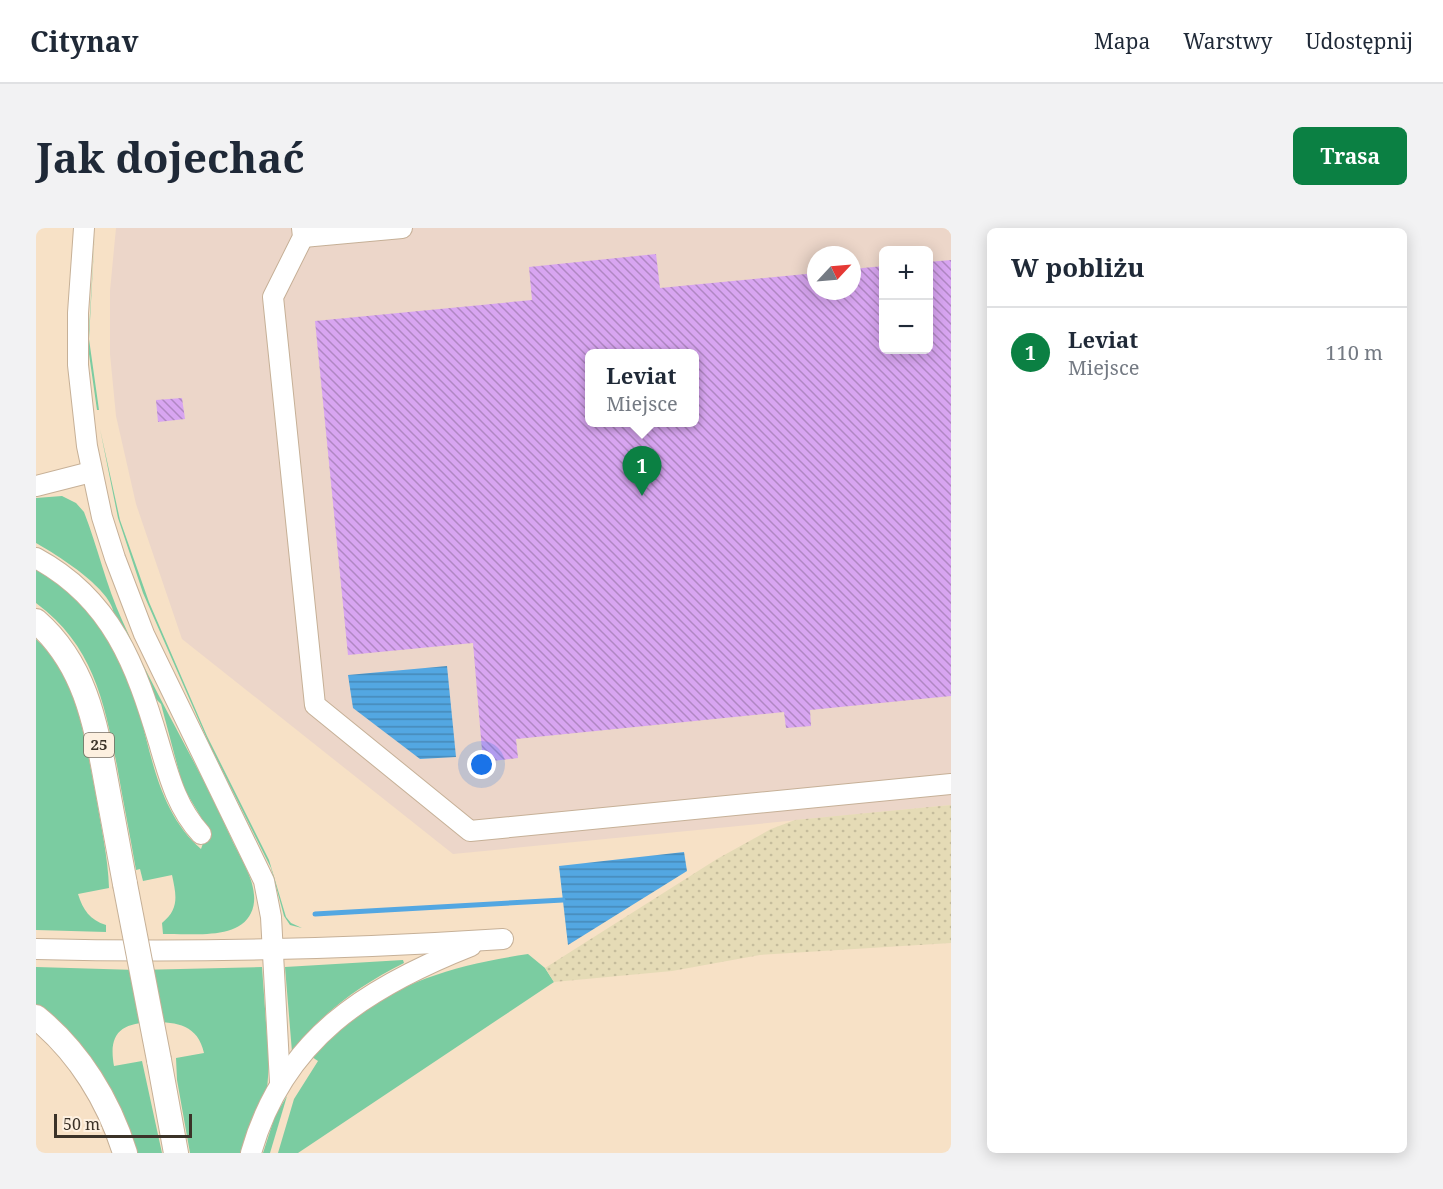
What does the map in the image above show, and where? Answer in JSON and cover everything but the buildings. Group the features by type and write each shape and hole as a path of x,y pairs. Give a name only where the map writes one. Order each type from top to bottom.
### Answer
{"main road":[{"name":"25","path":"36,621 62,648 86,694 97,734 176,1153"},
{"path":"36,1017 64,1045 87,1073 114,1122 125,1153"}],"street":[{"path":"84,228 77,340 91,472 115,558 144,634 264,881 272,917 280,1082"},
{"path":"402,228 303,233 273,297 315,705 470,831 951,784"},
{"path":"36,486 91,472"},
{"path":"36,558 79,589 110,623 123,643 142,685 178,801 201,834"},
{"path":"36,949 136,951 494,940 412,970 359,1001 318,1036 280,1082 251,1153"}],"shaded area":[{"path":"116,228 951,228 951,805 453,854 182,639 136,504 116,416 110,354 110,291"}],"green space":[{"path":"95,228 89,339 99,410 97,410 88,347"},
{"path":"100,429 120,520 149,602 207,736 269,860 286,917 291,923 302,928 290,925 284,916 271,868 210,746 143,593 118,518"},
{"path":"62,496 76,503 84,512 122,620 206,785 249,876 254,904 245,922 235,928 212,934 163,934 162,923 172,912 175,901 172,875 143,881 140,869 136,870 112,742 101,697 83,656 71,637 36,603 36,568 74,598 106,634 132,686 152,761 170,809 183,830 201,849 208,829 183,787 161,704 154,697 105,595 83,574 36,543 36,498"},
{"path":"36,639 62,673 71,692 84,733 104,842 109,888 78,894 88,914 106,925 106,932 36,930"},
{"path":"528,954 545,968 554,982 298,1153 278,1153 294,1099 318,1061 312,1057 336,1033 360,1014 410,985 465,966"},
{"path":"403,960 404,963 342,1001 303,1038 292,1052 285,967"},
{"path":"36,967 137,970 262,967 269,1064 267,1090 241,1153 190,1153 177,1080 176,1058 204,1053 197,1036 192,1031 178,1024 153,1022 125,1028 119,1032 113,1045 114,1066 142,1061 162,1153 135,1153 46,1012 36,1004"},
{"path":"287,1096 270,1153 263,1153 275,1116"}],"sand":[{"path":"951,805 951,943 760,955 672,971 554,982 545,968 717,859 771,829 795,820"}],"water":[{"path":"447,666 456,757 420,759 353,708 348,675"},
{"path":"684,852 687,871 568,945 559,866"}],"waterway":[{"path":"315,914 563,900"}],"place":[{"name":"Leviat","path":"642,496"}]}
